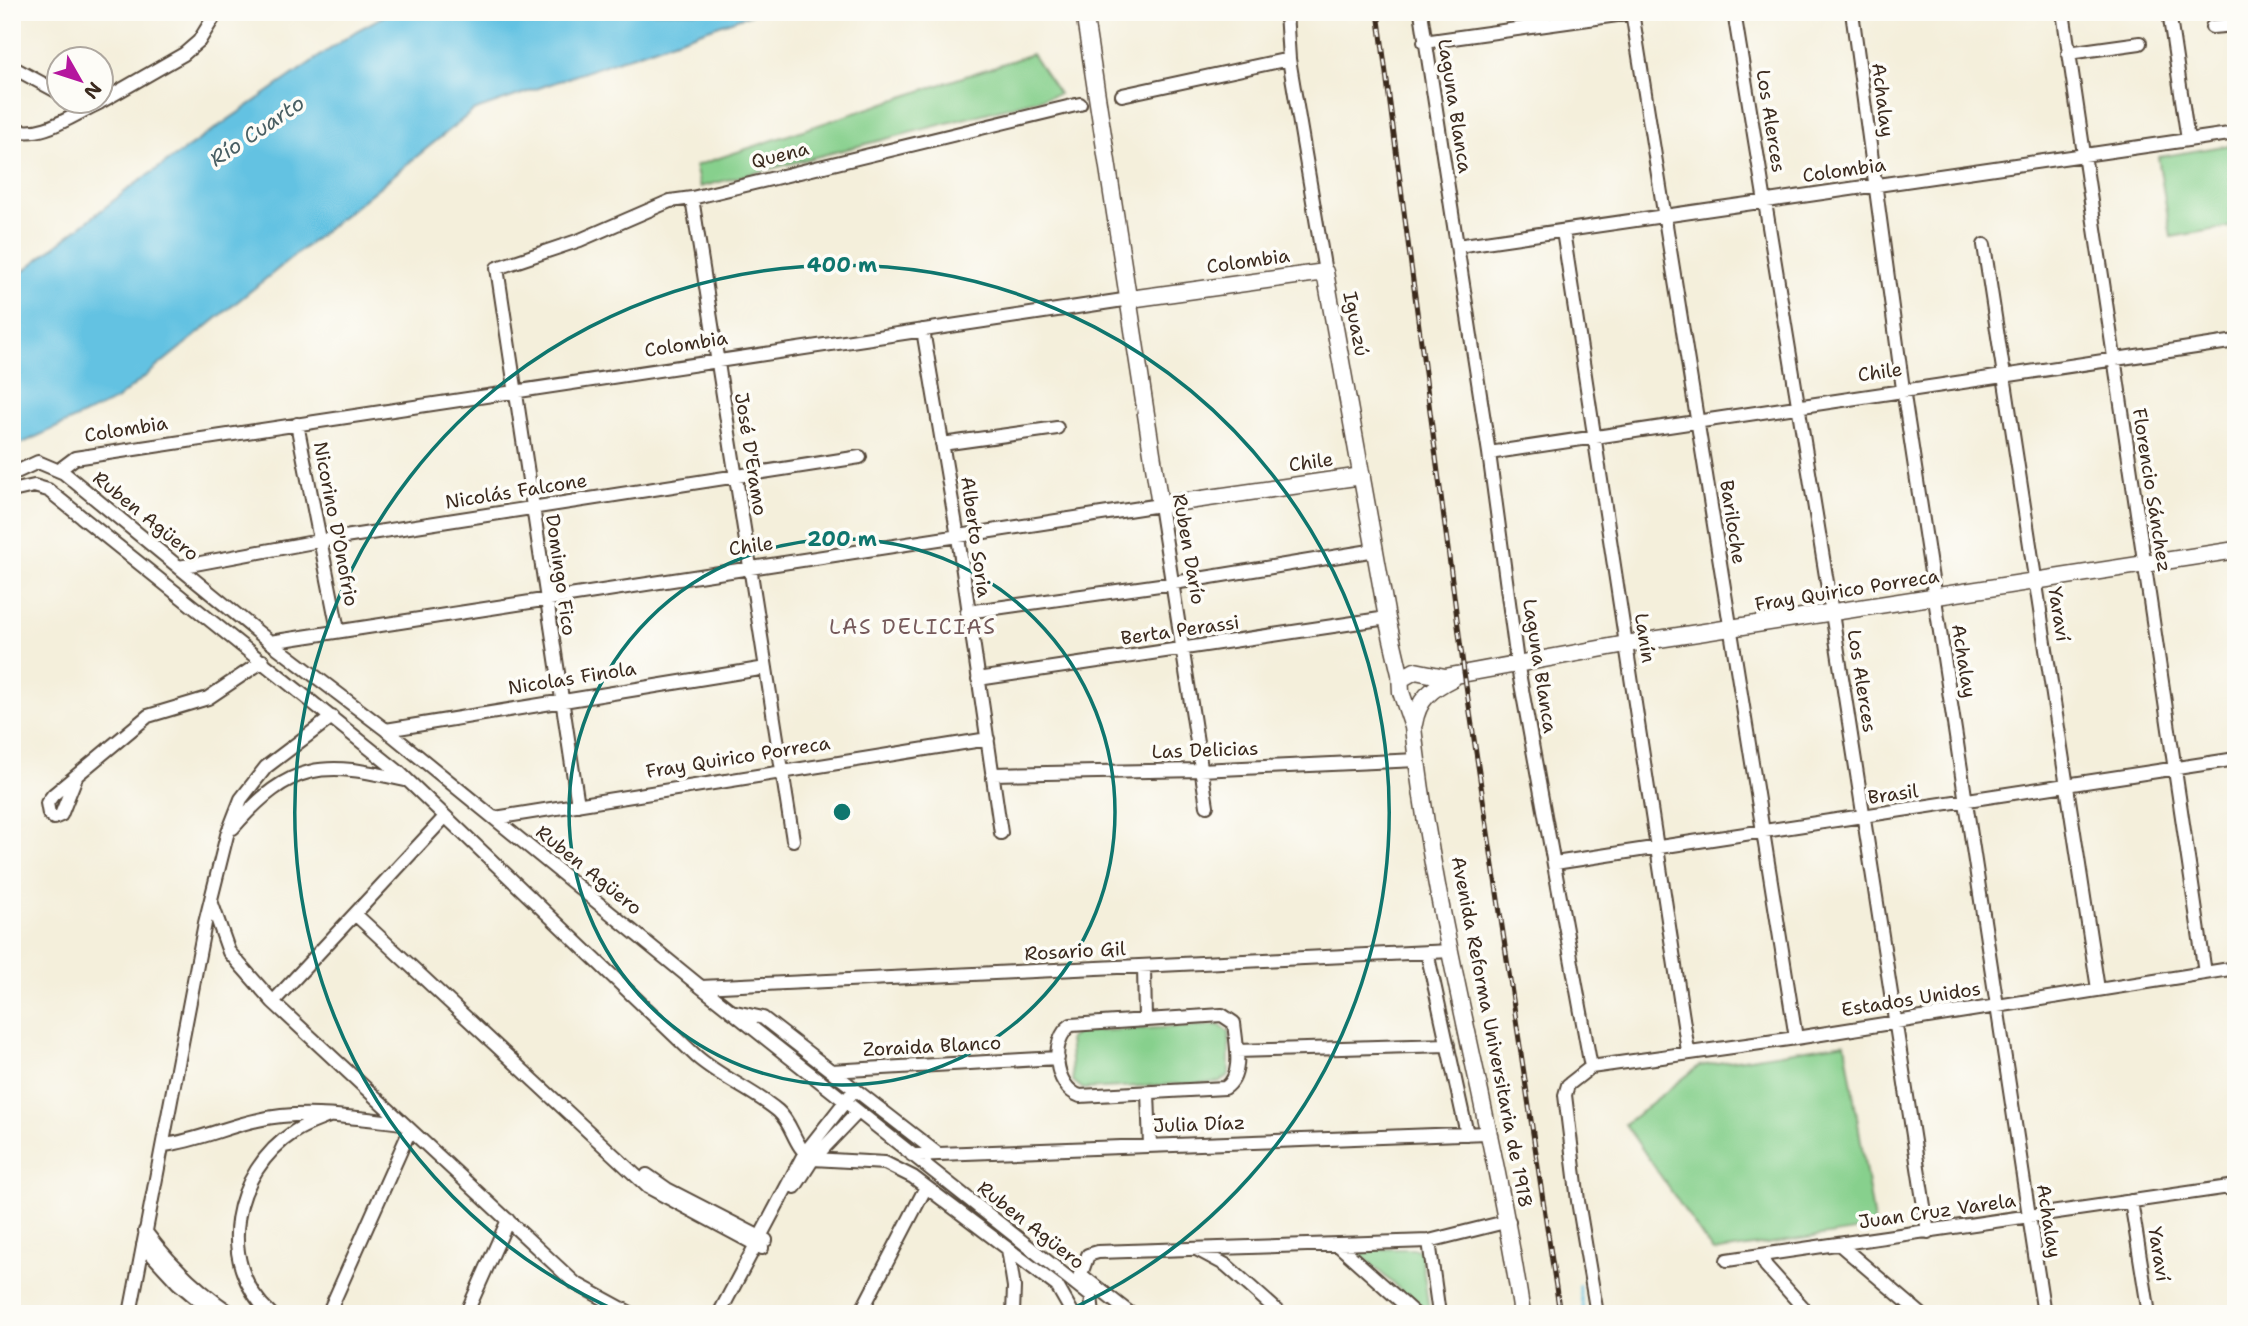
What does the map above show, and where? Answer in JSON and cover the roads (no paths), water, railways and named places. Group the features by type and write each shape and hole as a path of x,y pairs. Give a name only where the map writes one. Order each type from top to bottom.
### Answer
{"main road":[{"path":"1084,12 1094,45"},
{"path":"1094,12 1094,45"},
{"name":"Ruben Darío","path":"1094,45 1130,280 1130,299 1160,505"},
{"name":"Colombia","path":"1130,299 1325,272"},
{"name":"Iguazú","path":"1325,272 1392,642 1416,685 1413,727 1417,760"},
{"name":"Chile","path":"1160,505 1362,476"},
{"name":"Fray Quirico Porreca","path":"1416,685 1517,662 2236,550"},
{"name":"Avenida Reforma Universitaria de 1918","path":"1417,760 1487,1133 1509,1221 1522,1314"}],"street":[{"path":"116,93 184,54 199,41 217,12"},
{"name":"Iguazú","path":"1286,12 1289,59 1325,272"},
{"name":"Laguna Blanca","path":"1421,12 1489,453 1517,662 1591,1067"},
{"name":"Los Alerces","path":"1734,12 1832,613 1928,1232"},
{"name":"Achalay","path":"1852,12 1903,389 2044,1314"},
{"name":"Florencio Sánchez","path":"2063,12 2082,156 2205,973"},
{"path":"2169,12 2188,140"},
{"path":"1424,42 1635,13"},
{"name":"Bariloche","path":"1635,13 1796,1038"},
{"path":"2212,27 2236,25"},
{"path":"2068,53 2140,43"},
{"path":"1122,95 1289,59"},
{"path":"12,68 46,86"},
{"name":"Quena","path":"497,268 580,240 670,201 692,198 1080,104"},
{"path":"12,128 28,133 70,116"},
{"name":"Colombia","path":"1457,246 2236,133"},
{"name":"José D'Eramo","path":"692,198 793,840"},
{"name":"Lanín","path":"1563,231 1688,1051"},
{"name":"Yaraví","path":"1984,245 2098,989"},
{"name":"Domingo Fico","path":"497,268 559,699 578,805"},
{"name":"Colombia","path":"64,473 63,467 75,458 1130,299"},
{"name":"Alberto Soria","path":"923,330 958,537 1001,833"},
{"name":"Chile","path":"1489,453 1594,435 2236,341"},
{"name":"Nicorino D'Onofrio","path":"297,424 338,631"},
{"path":"942,444 1057,428"},
{"name":"Nicolás Falcone","path":"179,568 193,562 319,541 860,457"},
{"path":"12,474 38,462 64,473"},
{"name":"Ruben Agüero","path":"64,473 912,1155 1079,1280 1131,1314"},
{"path":"12,491 34,486 48,490 332,717 406,780 701,1061 779,1112 808,1157"},
{"name":"Chile","path":"271,642 1160,505"},
{"name":"Ruben Darío","path":"1160,505 1185,649 1207,806"},
{"path":"967,612 1174,583 1376,550"},
{"name":"Berta Perassi","path":"978,679 1387,618"},
{"path":"76,777 148,716 208,698 263,661"},
{"name":"Nicolas Finola","path":"386,730 559,699 766,668"},
{"path":"131,1314 211,901 227,835 241,799 265,767 332,717"},
{"name":"Fray Quirico Porreca","path":"495,818 988,739"},
{"name":"Brasil","path":"1555,863 1966,803 2236,759"},
{"name":"Las Delicias","path":"993,774 1200,770 1417,760"},
{"path":"227,835 250,808 280,783 316,768 357,769 406,780"},
{"path":"273,1002 444,818"},
{"path":"211,901 229,952 273,1002 575,1283 608,1308 632,1314"},
{"path":"358,912 652,1180 761,1242"},
{"name":"Rosario Gil","path":"701,986 1451,951"},
{"path":"1427,952 1467,1134"},
{"path":"1144,967 1146,1019"},
{"name":"Estados Unidos","path":"1591,1067 1688,1051 1796,1038 2236,968"},
{"path":"731,1011 763,1018 938,1154"},
{"path":"1229,1017 1234,1023 1237,1051 1236,1075 1232,1084 1225,1088 1148,1093 1080,1096 1068,1092 1062,1082 1058,1058 1062,1031 1071,1025 1146,1019 1229,1017"},
{"path":"1237,1051 1448,1045"},
{"name":"Zoraida Blanco","path":"808,1072 1058,1058"},
{"path":"1591,1067 1568,1085 1565,1095 1578,1201 1597,1314"},
{"path":"719,1314 808,1157 855,1089"},
{"path":"1148,1093 1150,1145"},
{"path":"808,1157 858,1112"},
{"path":"164,1145 184,1143 258,1119 328,1116 407,1126"},
{"path":"271,1314 251,1291 242,1270 237,1251 238,1210 259,1168 273,1150 294,1131 328,1116"},
{"path":"328,1314 407,1126"},
{"name":"Julia Díaz","path":"912,1155 1487,1133"},
{"path":"808,1157 884,1163 926,1187 1057,1286 1073,1314"},
{"path":"2234,1186 2236,1202"},
{"name":"Juan Cruz Varela","path":"1727,1260 2234,1186"},
{"path":"860,1314 926,1187"},
{"name":"Yaraví","path":"2131,1201 2149,1314"},
{"path":"466,1314 508,1220"},
{"path":"1079,1280 1088,1255 1098,1252 1429,1241 1509,1221"},
{"path":"145,1231 170,1262 211,1300 232,1314"},
{"path":"1429,1241 1439,1314"},
{"path":"727,1314 761,1242"},
{"path":"1337,1244 1415,1314"},
{"path":"1839,1244 1921,1314"},
{"path":"143,1245 178,1283 215,1314"},
{"path":"1008,1249 1014,1287 1013,1314"},
{"path":"1196,1249 1226,1265 1281,1314"},
{"path":"1761,1256 1766,1266 1809,1314"},
{"name":"Ruben Agüero","path":"1079,1280 1091,1296 1093,1314"}],"water":[{"name":"Río Cuarto","path":"391,12 757,12 473,111 116,400 12,448 12,280 131,187 356,31"}],"waterway":[{"path":"1579,1285 1584,1314"}],"railway":[{"path":"1378,12 1464,672 1560,1314"}],"district":[{"name":"LAS DELICIAS","path":"913,627"}]}
